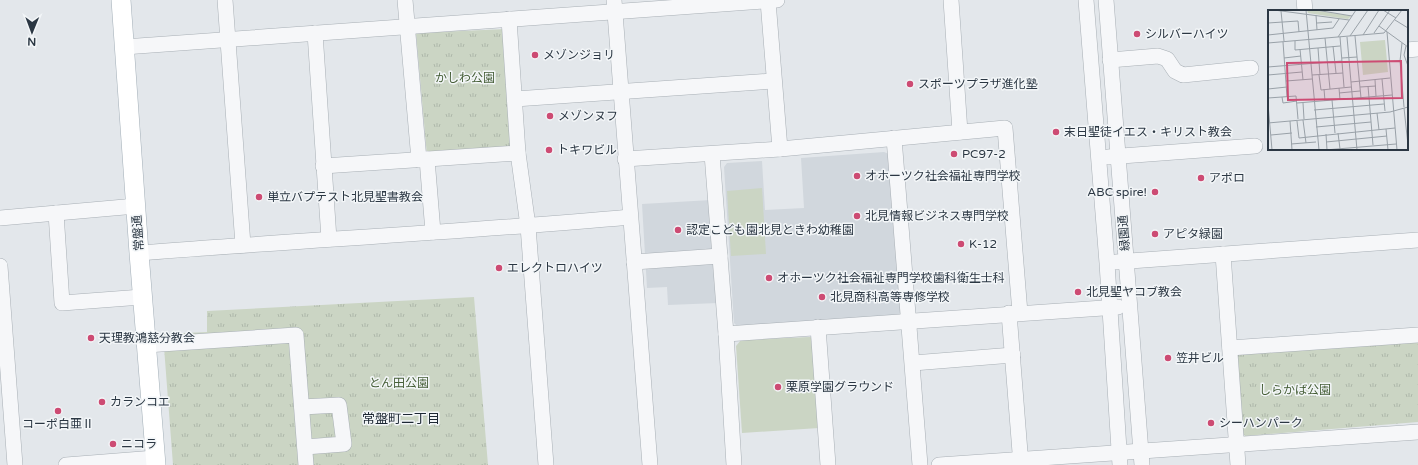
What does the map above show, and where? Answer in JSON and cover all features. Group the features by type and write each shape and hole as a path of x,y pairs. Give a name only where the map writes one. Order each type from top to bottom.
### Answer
{"main road":[{"name":"常盤通","path":"121,0 142,297 156,462"}],"street":[{"path":"225,0 243,245"},
{"path":"405,0 433,232"},
{"path":"124,47 509,19 614,6 772,0 773,81 780,149"},
{"path":"951,0 960,132"},
{"name":"緑園通","path":"1086,0 1107,263 1120,459"},
{"name":"緑園通","path":"1106,0 1142,458"},
{"path":"1304,0 1305,10"},
{"path":"614,6 650,465"},
{"path":"509,19 518,154 528,226 546,465"},
{"path":"315,33 329,239"},
{"path":"1408,50 1418,49"},
{"path":"1110,60 1158,56 1167,60 1175,71 1183,75 1251,68"},
{"path":"514,99 773,81"},
{"path":"625,159 780,149 1005,128 1014,313 1012,356 1021,462"},
{"path":"894,138 910,321 920,465"},
{"path":"1098,158 1255,146"},
{"path":"323,166 518,154"},
{"path":"712,154 726,334 734,465"},
{"path":"0,218 136,206"},
{"path":"56,213 62,303 142,297"},
{"path":"139,253 528,226 630,217"},
{"path":"1107,263 1126,260 1418,240"},
{"path":"1223,254 1238,465"},
{"path":"634,262 720,256"},
{"path":"0,266 15,465"},
{"path":"726,334 1129,306"},
{"path":"818,327 828,465"},
{"path":"146,345 296,335 306,465"},
{"path":"1230,348 1418,335"},
{"path":"913,363 1012,356"},
{"path":"302,407 340,405 344,444 305,447"},
{"path":"939,465 1142,458 1237,444 1418,432"},
{"path":"66,465 156,462"}],"shaded area":[{"path":"884,152 889,154 902,309 899,315 738,327 734,323 724,167 727,163 762,161 765,210 804,208 801,158"},
{"name":"認定こども園北見ときわ幼稚園","path":"711,200 718,303 668,305 667,287 647,288 642,204"}],"green space":[{"name":"かしわ公園","path":"506,29 514,150 427,156 416,33"},
{"path":"762,188 766,254 731,256 727,191"},
{"name":"とん田公園","path":"474,297 488,465 173,465 163,334 207,332 207,311"},
{"name":"栗原学園グラウンド","path":"810,337 814,339 819,428 742,433 736,346 741,340"},
{"name":"しらかば公園","path":"1418,341 1418,422 1245,436 1241,431 1236,355 1239,353"}],"place":[{"name":"シルバーハイツ","path":"1137,34"},
{"name":"メゾンジョリ","path":"535,55"},
{"name":"スポーツプラザ進化塾","path":"910,84"},
{"name":"メゾンヌフ","path":"550,116"},
{"name":"末日聖徒イエス・キリスト教会","path":"1056,132"},
{"name":"トキワビル","path":"549,150"},
{"name":"PC97-2","path":"954,154"},
{"name":"オホーツク社会福祉専門学校","path":"857,176"},
{"name":"アポロ","path":"1201,178"},
{"name":"ABC spire!","path":"1155,192"},
{"name":"単立バプテスト北見聖書教会","path":"259,197"},
{"name":"北見情報ビジネス専門学校","path":"857,216"},
{"name":"認定こども園北見ときわ幼稚園","path":"678,230"},
{"name":"アピタ緑園","path":"1155,234"},
{"name":"K-12","path":"961,244"},
{"name":"エレクトロハイツ","path":"499,268"},
{"name":"オホーツク社会福祉専門学校歯科衛生士科","path":"769,278"},
{"name":"北見聖ヤコブ教会","path":"1078,292"},
{"name":"北見商科高等専修学校","path":"822,297"},
{"name":"天理教鴻慈分教会","path":"91,338"},
{"name":"笠井ビル","path":"1168,358"},
{"name":"栗原学園グラウンド","path":"778,387"},
{"name":"カランコエ","path":"102,402"},
{"name":"コーポ白亜Ⅱ","path":"58,411"},
{"name":"シーハンパーク","path":"1211,423"},
{"name":"ニコラ","path":"113,444"}],"district":[{"name":"常盤町二丁目","path":"401,418"}]}
